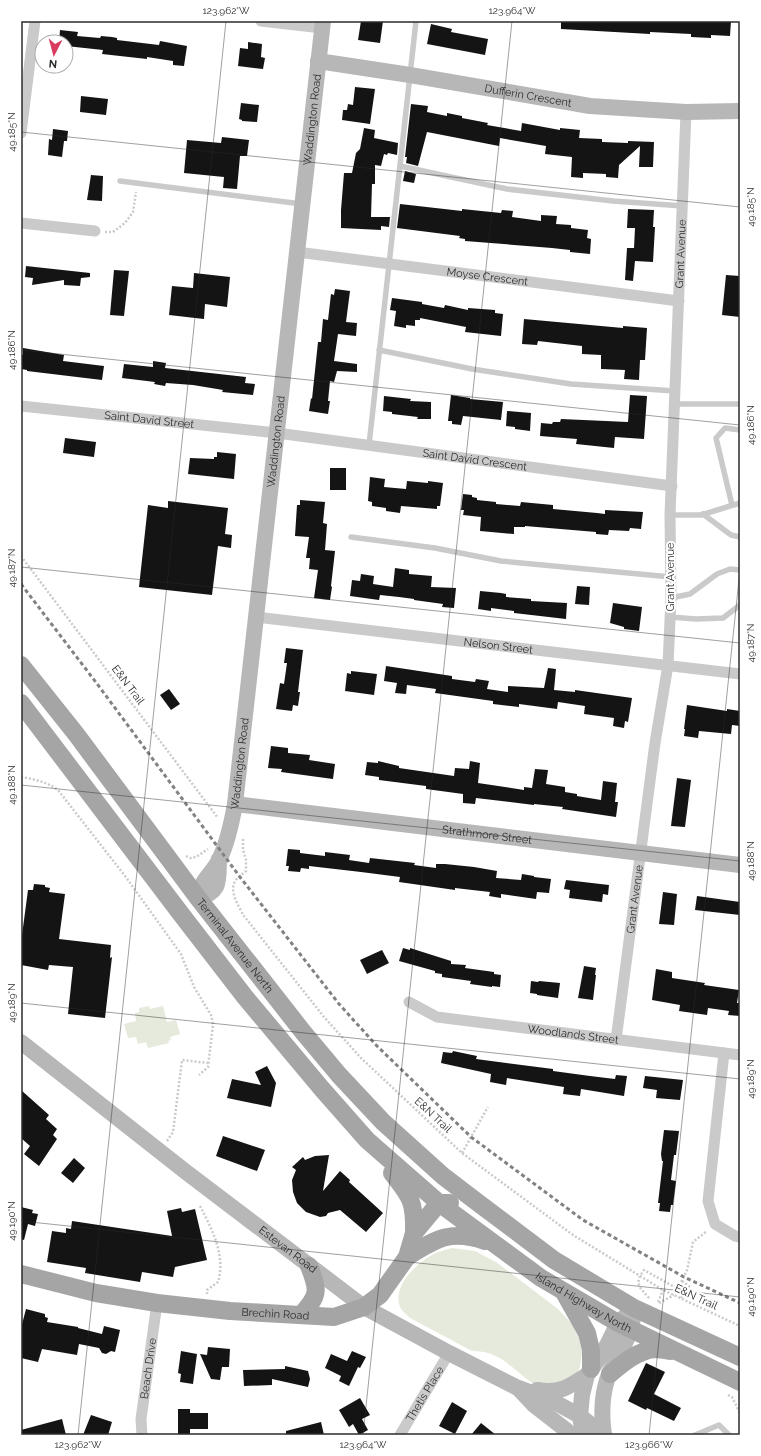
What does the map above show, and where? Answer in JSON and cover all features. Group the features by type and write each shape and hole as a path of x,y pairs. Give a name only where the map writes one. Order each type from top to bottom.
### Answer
{"main road":[{"name":"Terminal Avenue North","path":"21,665 85,746 198,898 338,1075 383,1122 443,1176 476,1202"},
{"path":"21,703 181,914 287,1048 367,1140 409,1195 413,1206 414,1233"},
{"path":"104,811 133,832 173,886 186,896 198,898 199,914 206,927 254,990 287,1048"},
{"path":"367,1140 439,1203 476,1202"},
{"name":"Island Highway North","path":"476,1202 554,1260 634,1308 740,1357"},
{"name":"Island Highway North","path":"439,1203 491,1243 565,1293 624,1326 740,1382"},
{"name":"Brechin Road","path":"21,1274 96,1293 157,1303 230,1311 334,1317 364,1307 380,1295 407,1257 414,1233 439,1203"},
{"path":"407,1257 434,1240 452,1236 464,1236 491,1243"},
{"path":"301,1315 315,1297 315,1282 310,1266"},
{"path":"565,1293 587,1333 591,1350 589,1372"},
{"path":"610,1374 642,1352 654,1349 677,1352"}],"street":[{"path":"21,134 35,21"},
{"path":"260,21 322,24"},
{"name":"Waddington Road","path":"198,898 200,888 204,880 220,859 232,821 235,804 322,24"},
{"name":"Dufferin Crescent","path":"318,61 410,75 590,106 686,112 740,110"},
{"name":"Grant Avenue","path":"616,1040 654,743 668,665 671,598 670,516 686,112"},
{"path":"21,223 95,231"},
{"name":"Moyse Crescent","path":"297,252 679,301"},
{"name":"Saint David Street","path":"21,406 277,433"},
{"name":"Saint David Crescent","path":"277,433 672,486"},
{"name":"Nelson Street","path":"256,617 740,674"},
{"name":"Strathmore Street","path":"235,804 740,865"},
{"name":"Woodlands Street","path":"409,1002 437,1017 740,1055"},
{"name":"Estevan Road","path":"21,1042 186,1172 364,1307 516,1387 551,1400 580,1416 604,1435"},
{"path":"724,1053 708,1201 716,1224 735,1236 740,1237"},
{"name":"Beach Drive","path":"142,1435 141,1419 157,1303"},
{"path":"583,1435 580,1416 582,1395 589,1372 624,1326 634,1308"},
{"path":"604,1435 602,1401 624,1326"},
{"name":"Thetis Place","path":"400,1435 449,1353"},
{"path":"516,1387 546,1392 562,1390 589,1372"},
{"path":"516,1387 534,1405 571,1435"}],"lane":[{"path":"369,445 416,21"},
{"path":"400,166 507,190 613,202 683,206"},
{"path":"120,181 302,204"},
{"path":"379,350 472,369 571,384 675,391"},
{"path":"675,404 740,404"},
{"path":"732,505 716,438 725,428 740,430"},
{"path":"670,516 703,514 740,503"},
{"path":"703,514 731,535 740,537"},
{"path":"351,537 435,548 501,561 671,577"},
{"path":"671,598 690,594 717,574 730,568 740,570"},
{"path":"670,617 696,619 723,618 740,606"},
{"path":"695,1435 719,1425 729,1435"}],"path":[{"path":"95,231 113,232 125,223 133,212 137,183"},
{"name":"E&N Trail","path":"21,556 220,820"},
{"path":"21,777 51,785 58,790 125,876 181,954 194,987 214,1024 208,1066 199,1074"},
{"name":"E&N Trail","path":"244,835 242,841 246,860 246,871 236,880 234,888 236,901 244,916 324,1017 361,1058 462,1153 573,1235 663,1290 740,1326"},
{"path":"183,853 190,858 196,857 212,845"},
{"path":"166,1143 173,1132 182,1060 208,1063"},
{"path":"462,1153 488,1107"},
{"path":"200,1206 212,1229 218,1249 220,1268 218,1282 207,1290 206,1294"},
{"path":"679,1286 690,1262 693,1242 716,1224"},
{"path":"657,1305 641,1289 638,1283 644,1270 678,1288 679,1286 686,1289 681,1298"},
{"path":"682,1281 689,1286 690,1289 685,1300"},
{"path":"657,1305 663,1290"},
{"path":"657,1305 674,1295"}],"shaded area":[{"path":"149,1006 150,1009 163,1006 167,1022 176,1020 180,1034 170,1037 171,1040 168,1041 169,1043 148,1048 146,1042 138,1044 136,1037 128,1038 124,1024 136,1021 135,1013 139,1012 139,1008"},
{"path":"452,1248 475,1251 496,1262 558,1309 572,1324 579,1338 582,1352 580,1367 575,1377 548,1388 534,1384 497,1357 482,1352 472,1351 410,1318 401,1309 399,1293 407,1277 427,1258 438,1252"}],"building":[{"path":"361,21 383,21 380,43 358,40"},
{"path":"561,21 731,21 730,36 711,35 711,38 691,37 691,34 650,32 650,34 561,29"},
{"path":"431,24 452,29 451,32 488,39 485,55 427,44"},
{"path":"60,30 78,32 77,36 100,38 101,36 112,37 117,38 117,40 159,45 160,41 187,46 184,66 173,65 173,61 147,57 147,59 102,54 103,50 74,47 74,34 60,34"},
{"path":"248,42 262,44 261,57 265,58 263,69 238,66 240,48 248,49"},
{"path":"355,87 375,89 370,124 342,120 343,110 347,110 348,104 353,105"},
{"path":"81,96 108,99 106,115 80,112"},
{"path":"241,103 259,105 257,122 242,121 239,119"},
{"path":"411,104 428,106 427,112 447,116 447,113 462,116 462,118 488,123 487,125 521,131 522,123 560,130 560,128 580,130 579,138 602,139 602,142 654,142 653,167 639,167 640,146 619,165 618,178 606,177 606,174 583,173 583,178 571,177 572,157 545,154 546,146 500,138 499,146 427,132 418,166 406,163 407,157 405,157"},
{"path":"364,128 375,130 374,138 398,143 397,155 388,153 387,155 384,154 381,166 375,165 375,184 372,184 371,217 390,217 389,227 381,226 381,230 341,228 344,173 352,173 356,153 360,149"},
{"path":"53,129 68,131 67,141 64,141 62,157 48,155 49,139 52,140"},
{"path":"222,137 249,140 247,156 240,156 237,189 223,188 224,177 184,173 187,140 221,143"},
{"path":"405,171 416,174 414,183 403,181"},
{"path":"91,175 103,176 102,201 87,200"},
{"path":"400,204 462,211 462,209 501,213 502,210 513,211 512,217 541,221 541,215 557,216 556,224 571,225 571,228 588,230 587,238 591,239 590,254 552,248 465,241 465,239 459,238 460,236 397,228"},
{"path":"628,209 654,210 653,227 655,227 653,262 635,261 633,281 625,280 627,248 634,248 635,228 627,228"},
{"path":"26,266 90,273 90,277 81,278 80,286 64,285 64,280 32,285 33,278 25,277"},
{"path":"114,270 129,271 124,316 110,315"},
{"path":"194,273 230,277 227,307 205,304 204,319 169,315 172,286 193,288"},
{"path":"726,275 740,276 740,317 722,315"},
{"path":"335,289 350,291 346,322 357,323 356,336 338,334 334,361 357,364 357,372 337,371 334,382 330,381 328,401 330,401 328,414 309,411 311,398 312,399 318,342 321,342 323,319 328,320 331,294 334,295"},
{"path":"392,298 422,302 422,304 444,308 445,305 468,310 468,308 495,310 495,313 503,314 501,336 465,332 466,327 420,318 420,320 415,320 415,326 406,325 406,328 394,326 396,311 390,310"},
{"path":"524,319 623,328 623,326 647,328 645,360 640,360 639,380 624,379 625,370 601,369 601,355 582,354 582,346 538,341 537,345 522,344"},
{"path":"23,348 64,355 63,361 104,366 102,380 21,369 21,354 23,355"},
{"path":"153,361 166,363 165,368 246,377 245,383 255,384 253,395 222,392 223,390 193,385 166,383 165,386 154,384 155,382 122,378 124,364 153,367"},
{"path":"451,395 470,399 503,402 501,420 463,416 461,425 452,424 452,421 448,421"},
{"path":"630,395 647,396 644,439 615,437 614,448 576,444 577,439 540,436 541,423 552,424 553,422 560,422 561,419 628,422"},
{"path":"384,396 411,399 410,401 431,402 431,419 417,419 418,417 392,414 392,412 383,411"},
{"path":"507,411 531,413 530,431 506,426"},
{"path":"65,438 96,442 94,457 63,453"},
{"path":"217,452 236,454 234,479 188,474 190,458 214,459 214,457 217,457"},
{"path":"330,468 346,468 346,490 330,490"},
{"path":"370,477 385,479 384,487 406,489 407,481 443,483 440,506 437,506 437,509 401,506 400,513 386,511 386,508 372,506 372,502 368,501"},
{"path":"463,494 472,495 472,497 477,498 477,500 496,502 496,504 520,506 521,502 553,505 553,509 605,514 605,510 643,512 641,529 630,528 629,531 609,530 608,535 596,534 596,532 525,526 514,527 514,534 480,531 481,517 463,515 464,510 461,510"},
{"path":"300,500 325,502 323,523 327,524 325,550 335,551 330,600 314,598 318,570 309,569 310,558 306,558 309,537 295,536 297,505 300,505"},
{"path":"168,501 228,508 225,534 232,535 231,548 218,546 212,595 139,587 148,505 168,508"},
{"path":"395,568 409,570 409,574 432,576 431,587 456,588 454,608 442,607 443,604 399,597 380,595 379,600 350,596 352,580 360,581 361,574 374,576 373,584 393,587"},
{"path":"577,586 590,587 589,605 575,604"},
{"path":"480,591 501,593 506,594 506,597 531,599 531,601 567,603 566,619 514,613 514,611 491,608 491,611 478,609"},
{"path":"613,603 642,607 639,631 624,629 624,627 610,623"},
{"path":"286,648 303,650 298,692 300,692 298,706 293,705 292,711 276,709 280,683 284,684 287,663 284,663"},
{"path":"386,666 452,676 452,679 475,682 476,679 489,681 487,689 508,692 508,686 544,688 548,668 556,669 554,690 575,692 575,690 632,698 628,722 625,721 624,728 613,726 614,718 584,714 585,706 558,702 557,709 519,704 519,707 493,704 493,701 435,693 436,689 407,685 406,694 395,693 397,683 384,681"},
{"path":"351,671 377,674 374,695 345,691 347,673 351,674"},
{"path":"169,689 180,704 171,710 160,695"},
{"path":"687,705 727,711 727,709 740,711 740,726 732,725 731,734 699,731 698,738 684,736"},
{"path":"271,746 288,748 288,753 310,755 309,760 335,764 333,779 281,772 282,769 268,768"},
{"path":"378,761 399,766 399,768 454,776 455,768 469,769 470,761 480,763 478,783 524,790 524,787 532,788 535,769 548,770 546,784 565,787 565,792 577,794 577,796 601,800 603,781 617,783 615,802 618,802 616,817 562,809 563,807 476,798 475,804 463,803 463,794 426,789 426,786 379,780 379,777 365,775 367,762 378,763"},
{"path":"677,778 691,780 685,827 671,826"},
{"path":"288,849 300,850 300,853 325,856 325,852 350,855 349,860 369,863 370,858 415,863 414,865 436,868 436,864 474,867 497,871 496,878 521,880 522,874 551,879 549,893 537,892 536,899 501,894 501,898 489,896 490,892 455,888 455,890 399,882 400,877 361,872 309,866 309,869 301,868 300,872 288,871 289,866 286,866"},
{"path":"566,880 609,885 608,895 603,894 602,902 569,898 570,890 564,889"},
{"path":"34,884 45,885 45,887 50,888 49,892 65,894 59,939 111,945 110,958 112,957 105,1018 68,1014 73,967 49,965 48,970 21,965 21,935 28,890 33,890"},
{"path":"663,892 677,894 674,925 659,924"},
{"path":"697,896 740,902 740,915 695,910"},
{"path":"403,948 410,950 410,948 451,961 451,964 466,965 465,968 494,972 494,974 501,975 500,987 470,984 471,981 442,977 442,974 435,973 435,971 399,961"},
{"path":"382,950 389,963 367,974 360,960"},
{"path":"584,966 596,968 593,1000 578,998"},
{"path":"656,969 672,972 672,978 705,983 704,985 739,990 737,1003 740,1003 740,1016 728,1015 729,1011 708,1008 707,1015 679,1011 680,1005 652,1000"},
{"path":"531,981 560,983 558,998 530,993"},
{"path":"453,1051 477,1056 476,1059 553,1069 553,1071 615,1079 616,1075 627,1076 624,1096 581,1089 580,1096 563,1094 564,1087 507,1078 506,1085 490,1082 491,1074 441,1063 443,1052 452,1053"},
{"path":"267,1066 276,1083 271,1107 227,1098 232,1079 261,1085 255,1072"},
{"path":"645,1076 683,1080 680,1100 656,1098 657,1090 643,1088"},
{"path":"21,1090 49,1115 46,1119 57,1129 53,1135 57,1139 39,1166 24,1154 30,1146 21,1138"},
{"path":"664,1130 679,1131 671,1180 676,1181 673,1205 671,1205 670,1212 659,1211 660,1203 658,1203 663,1161 661,1154"},
{"path":"223,1136 265,1150 257,1171 216,1156"},
{"path":"329,1155 323,1191 340,1171 350,1180 349,1182 383,1213 366,1232 340,1210 320,1217 306,1212 297,1203 293,1192 292,1180 296,1170 292,1167 303,1157 305,1160 315,1156"},
{"path":"74,1158 85,1168 73,1183 61,1173"},
{"path":"21,1207 33,1210 32,1213 38,1214 35,1226 28,1224 24,1240 21,1239"},
{"path":"181,1208 182,1212 195,1209 207,1260 175,1267 173,1277 142,1272 140,1282 85,1273 86,1268 47,1262 52,1231 66,1233 66,1228 71,1229 72,1221 172,1236 167,1211"},
{"path":"26,1309 45,1314 45,1317 48,1318 47,1322 78,1327 102,1334 104,1326 120,1330 115,1352 111,1351 106,1354 102,1353 99,1348 79,1344 77,1355 42,1349 38,1362 21,1358 21,1328"},
{"path":"208,1347 230,1349 229,1367 222,1367 220,1380 211,1379 200,1354 207,1355"},
{"path":"181,1351 197,1354 193,1384 180,1382 181,1374 178,1373"},
{"path":"352,1351 366,1357 360,1368 358,1367 349,1386 339,1381 341,1376 325,1368 331,1354 347,1361"},
{"path":"646,1363 665,1372 654,1394 681,1408 674,1421 628,1401"},
{"path":"285,1366 308,1371 310,1379 308,1387 272,1379 272,1385 244,1386 243,1370 285,1369"},
{"path":"360,1398 370,1415 362,1419 368,1430 359,1435 353,1424 349,1427 339,1410"},
{"path":"452,1402 467,1411 455,1434 439,1426"},
{"path":"178,1409 190,1409 190,1413 208,1413 208,1429 190,1429 190,1435 178,1435"},
{"path":"91,1415 112,1422 108,1435 83,1435"},
{"path":"62,1419 66,1435 21,1435 21,1430"},
{"path":"321,1422 324,1435 286,1435 286,1431"},
{"path":"481,1423 496,1435 471,1435"}],"railway":[{"path":"21,584 98,685 240,877 339,1004 377,1046 471,1137 583,1220 684,1277 740,1303"}]}
